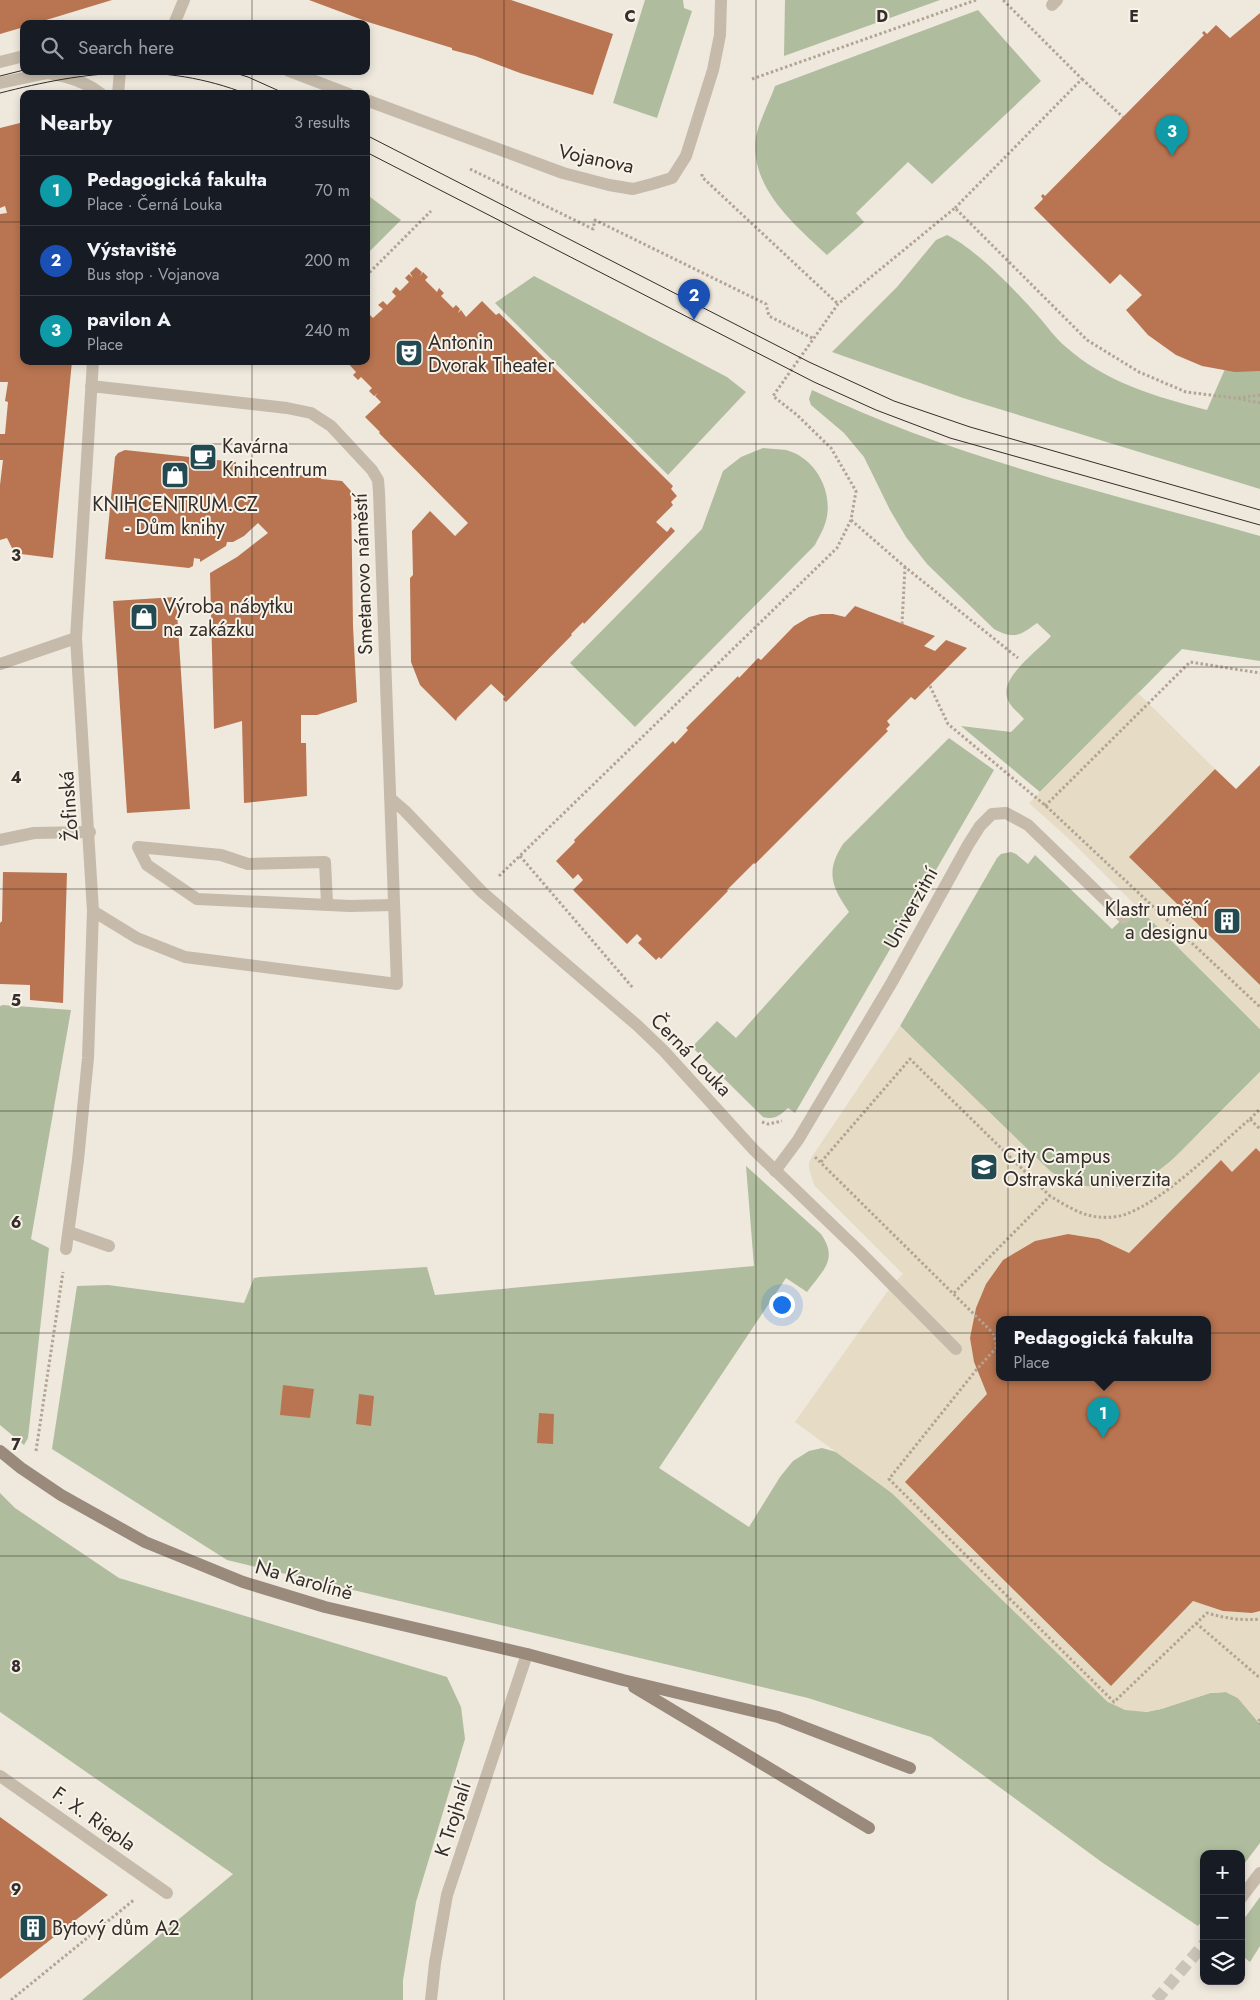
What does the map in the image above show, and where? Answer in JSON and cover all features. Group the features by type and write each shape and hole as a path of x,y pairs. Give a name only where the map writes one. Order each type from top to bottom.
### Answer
{"street":[{"path":"176,20 184,0"},
{"name":"Vojanova","path":"370,101 563,173 610,186 633,189 672,178 686,156 713,70 720,35 721,0"},
{"path":"0,62 20,57"},
{"path":"0,83 39,75"},
{"path":"63,75 95,90"},
{"path":"118,90 120,75"},
{"path":"299,75 339,90"},
{"name":"Žofinská","path":"66,1249 88,1058 93,911 90,832 76,638 93,365"},
{"name":"Smetanovo náměstí","path":"91,386 299,410 311,413 331,426 366,463 378,480 397,984 185,957 138,938 93,911"},
{"path":"0,664 76,638"},
{"name":"Černá Louka","path":"390,798 406,811 482,892 638,1026 664,1051 754,1150 858,1250 956,1349"},
{"name":"Univerzitní","path":"776,1171 798,1140 892,982 980,826 988,817 997,813 1006,813 1028,825 1124,918"},
{"path":"0,840 34,833 90,832"},
{"path":"328,904 325,862 248,864 221,855 138,846 147,865 197,899 350,906 393,905"},
{"path":"69,1232 109,1246"},
{"name":"Na Karolíně","path":"0,1451 21,1468 61,1495 145,1542 243,1582 325,1607 527,1654 623,1680"},
{"name":"K Trojhalí","path":"431,2000 435,1963 447,1895 527,1654"},
{"path":"623,1680 778,1717 910,1768"},
{"path":"623,1680 868,1828"},
{"name":"F. X. Riepla","path":"0,1776 167,1893"},
{"path":"1243,1895 1260,1872"}],"path":[{"path":"752,79 976,0"},
{"path":"1003,0 1123,118"},
{"path":"482,892 837,548 851,520 856,491 831,448 797,415 773,396 838,304 955,208 1082,79"},
{"path":"693,135 702,177 838,304"},
{"path":"470,170 593,229 596,220 766,304 769,316 814,339"},
{"path":"955,208 1087,340 1139,372 1186,392 1260,403"},
{"path":"370,272 431,212"},
{"path":"1235,398 1260,395"},
{"path":"851,520 905,567 1018,658"},
{"path":"902,624 905,567"},
{"path":"1028,825 1190,662 1260,673"},
{"path":"930,686 948,724 1046,806 1260,1006"},
{"path":"520,856 637,992"},
{"path":"821,1162 910,1060 1050,1196 1071,1209 1099,1217 1124,1215 1142,1207 1172,1186 1260,1109"},
{"path":"1250,1119 1260,1129"},
{"path":"759,1121 768,1124 781,1120 798,1140 993,1333 996,1344"},
{"path":"954,1293 1050,1196"},
{"path":"21,1468 36,1450 66,1249"},
{"path":"996,1348 888,1479 1114,1702 1207,1613 1229,1619 1260,1619"},
{"path":"1196,1623 1260,1678"},
{"path":"1260,1719 1258,1722 1260,1724"},
{"path":"11,2000 136,1898"}],"green space":[{"path":"645,0 683,0 684,8 692,11 657,118 613,103"},
{"path":"785,0 940,0 784,56"},
{"path":"978,10 1041,81 932,184 908,162 856,213 864,222 827,255 801,231 776,203 760,172 756,155 756,137 775,86"},
{"path":"370,197 401,220 370,251"},
{"path":"947,235 970,250 995,271 1066,347 1097,370 1132,387 1169,400 1207,410 1225,369 1260,365 1260,489 963,398 832,352 897,287 936,240"},
{"path":"534,276 727,377 746,392 668,475 495,303"},
{"path":"812,390 866,414 976,455 1089,489 1260,536 1260,661 1182,649 1040,792 961,726 1011,732 1024,719 1010,703 1007,697 1007,689 1015,672 1051,636 1037,623 1017,635 1007,634 994,629 927,564 906,537 890,510 864,457 844,433 811,405 809,399"},
{"path":"763,448 786,450 797,454 815,469 821,479 827,501 827,513 823,529 815,545 635,727 570,663 702,529 723,471 741,457"},
{"path":"949,738 994,770 795,1113 788,1108 777,1117 763,1117 692,1047 717,1021 736,1038 849,912 838,895 833,879 834,863 837,854 843,844"},
{"path":"1011,852 1028,864 1035,855 1112,929 1137,905 1260,1029 1260,1072 1170,1162 1158,1171 1133,1184 1101,1188 1087,1186 1062,1179 1051,1172 900,1026 997,858 1001,854"},
{"path":"0,1006 71,1010 31,1239 49,1248 28,1438 24,1445 0,1425"},
{"path":"746,1166 821,1234 829,1251 826,1265 807,1292 786,1278 659,1468 749,1527 780,1477 793,1461 809,1451 822,1448 836,1452 892,1493 1108,1702 1146,1712 1210,1693 1226,1692 1238,1698 1260,1724 1260,1843 1245,1863 1245,1850 1200,1850 1200,1923 1198,1926 1103,1863 931,1737 808,1698 227,1560 52,1449 77,1286 108,1285 244,1303 254,1278 260,1277 427,1267 435,1295 754,1266"},
{"path":"0,1493 15,1508 119,1578 447,1677 461,1707 465,1739 416,1902 403,1980 403,2000 82,2000 233,1874 0,1712"},
{"path":"1260,1897 1260,1946 1250,1962 1245,1958 1245,1918"}],"shaded area":[{"path":"1138,693 1215,769 1129,857 1260,985 1260,1029 1068,838 1029,803"},
{"path":"900,1026 1051,1172 1069,1182 1083,1186 1126,1187 1152,1176 1172,1160 1260,1072 1260,1152 1256,1148 1232,1172 1221,1160 1129,1253 1099,1239 1068,1234 1035,1241 1003,1260 986,1284 970,1338 974,1362 987,1394 1193,1601 1223,1611 1252,1613 1260,1611 1260,1719 1258,1722 1238,1698 1226,1692 1210,1693 1146,1712 1125,1710 1108,1702 892,1493 795,1422 892,1285 903,1274 814,1185 809,1169 809,1162 813,1155"}],"pier":[{"path":"1245,1966 1260,1976 1260,2000 1224,2000 1233,1985 1245,1985"}],"building":[{"path":"0,0 112,0 46,20 20,20 20,28 0,34"},
{"path":"309,0 511,0 613,34 593,95 520,73 475,56 452,50 452,48 370,23 370,20 363,20"},
{"path":"1260,13 1260,371 1235,372 1202,366 1176,355 1148,335 1126,310 1142,295 1120,274 1110,284 1034,208 1043,199 1041,196 1043,194 1045,196 1204,35 1202,33 1204,31 1207,34 1216,25 1230,38"},
{"path":"20,123 20,365 72,365 53,558 21,554 12,548 7,538 0,540 0,485 3,460 0,460 0,434 5,434 8,402 5,401 8,382 0,382 0,214 7,213 5,206 0,208 0,128"},
{"path":"416,267 422,272 420,276 423,272 428,277 425,280 437,292 439,288 444,293 441,296 453,308 456,305 460,309 458,313 461,310 466,317 482,301 496,315 499,313 673,486 671,489 677,496 671,502 673,505 656,522 667,532 671,527 675,531 584,624 583,622 506,702 503,699 505,697 491,684 456,721 420,685 411,662 410,578 413,575 412,531 430,511 455,536 468,523 365,417 381,402 375,396 378,393 374,396 369,391 372,388 361,377 358,380 353,375 356,372 350,365 370,365 370,315 373,318 383,309 378,305 383,301 387,305 396,296 392,292 396,287 400,291 409,282 405,278 409,274 413,278 410,273"},
{"path":"125,450 236,462 235,471 321,477 321,479 342,481 351,491 353,626 357,702 317,715 301,715 301,743 306,743 307,796 244,803 242,721 214,729 210,573 237,557 268,533 258,523 244,536 233,542 227,542 226,546 200,562 200,559 194,558 193,566 189,568 105,559 115,457 118,453"},
{"path":"176,597 190,809 127,813 113,601"},
{"path":"855,606 935,636 924,646 935,651 946,640 967,648 915,700 911,697 887,721 890,725 886,729 888,731 727,890 661,959 659,957 656,960 638,943 642,939 637,934 627,944 573,890 583,880 578,874 573,879 556,861 575,842 574,840 673,741 675,744 688,730 686,728 738,676 739,678 758,658 761,660 794,626 809,617 821,614 845,617"},
{"name":"Klastr umění a designu","path":"1260,765 1260,985 1129,857 1215,769 1236,789"},
{"path":"3,872 67,873 63,1003 30,1000 30,985 0,984 0,923 2,921"},
{"path":"1256,1148 1260,1152 1260,1611 1252,1613 1223,1611 1193,1601 1111,1686 905,1482 987,1394 974,1362 970,1338 976,1308 986,1284 1003,1260 1035,1241 1068,1234 1099,1239 1129,1253 1221,1160 1232,1172"},
{"path":"283,1385 314,1389 310,1418 280,1415"},
{"path":"359,1394 374,1396 371,1426 356,1424"},
{"path":"539,1413 554,1414 553,1444 537,1443"},
{"name":"Bytový dům A2","path":"0,1817 108,1895 0,1979"}],"tunnel":[{"path":"1156,2000 1200,1949"}],"tram line":[{"path":"0,76 20,71"},
{"path":"0,93 63,79 94,75"},
{"path":"170,75 216,84 235,90"},
{"path":"242,75 277,90"},
{"path":"370,137 809,362 894,401 970,427 1260,510"},
{"path":"370,154 814,382 876,410 950,438 1260,525"}],"place":[{"name":"pavilon A","path":"1172,156"},
{"name":"Výstaviště","path":"694,320"},
{"name":"Antonin Dvorak Theater","path":"409,353"},
{"name":"Kavárna Knihcentrum","path":"203,457"},
{"name":"KNIHCENTRUM.CZ - Dům knihy","path":"175,475"},
{"name":"Výroba nábytku na zakázku","path":"144,617"},
{"name":"Klastr umění a designu","path":"1227,921"},
{"name":"City Campus Ostravská univerzita","path":"984,1167"},
{"name":"Pedagogická fakulta","path":"1103,1438"},
{"name":"Bytový dům A2","path":"33,1928"}]}
